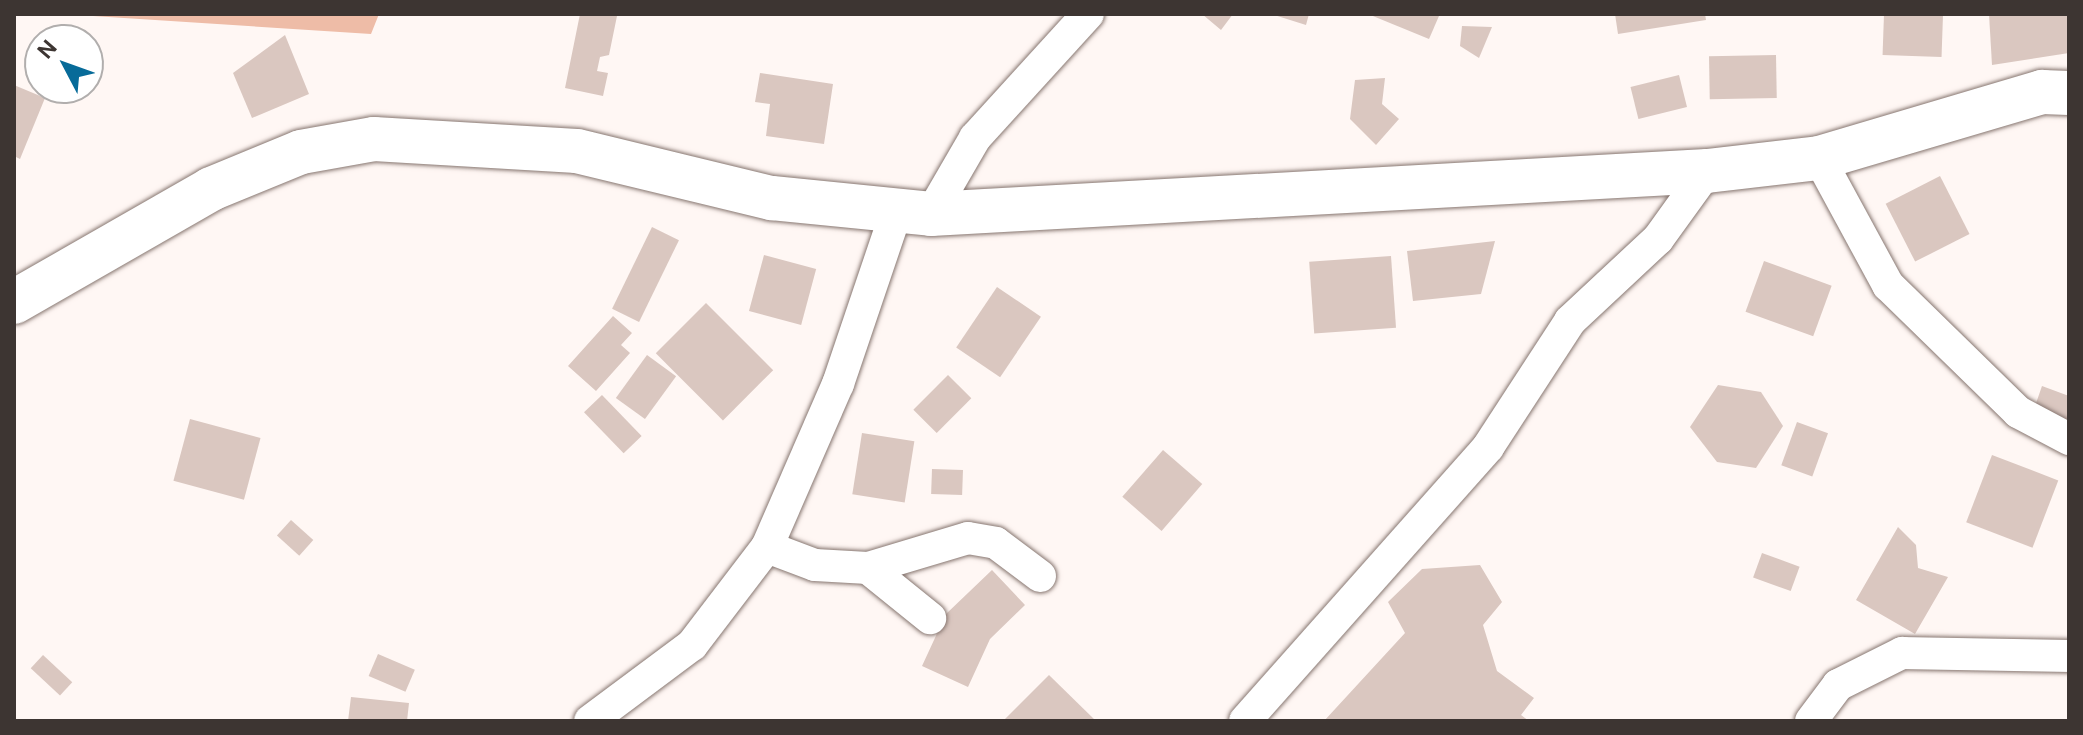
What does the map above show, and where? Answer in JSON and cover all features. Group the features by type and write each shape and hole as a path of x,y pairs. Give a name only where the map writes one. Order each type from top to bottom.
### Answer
{"main road":[{"path":"14,302 211,189 301,152 374,139 577,151 772,198 914,214 1707,171 1819,158 2042,92 2069,93"}],"street":[{"path":"590,721 692,645 767,547 914,214 975,138 1088,14"},
{"path":"1819,158 1888,285 2018,412 2069,439"},
{"path":"1245,721 1488,447 1570,321 1658,239 1707,171"},
{"path":"767,547 815,565 868,568 968,538 996,543 1040,576"},
{"path":"868,568 930,618"},
{"path":"1811,721 1838,685 1902,653 2069,656"}],"shaded area":[{"path":"62,14 379,14 371,34"}],"building":[{"path":"580,14 617,16 609,55 600,57 597,71 608,73 603,96 565,88"},
{"path":"1202,14 1233,14 1221,30"},
{"path":"1271,14 1309,14 1306,25"},
{"path":"1368,14 1433,14 1439,16 1429,39"},
{"path":"1615,14 1705,14 1706,20 1618,34"},
{"path":"1884,14 1943,16 1942,57 1883,55"},
{"path":"1989,14 2069,14 2069,53 1992,65"},
{"path":"1462,26 1492,27 1479,58 1460,46"},
{"path":"285,35 309,94 252,118 233,73"},
{"path":"1776,55 1777,98 1710,99 1709,56"},
{"path":"760,73 833,84 824,144 766,136 770,104 755,102"},
{"path":"1679,75 1687,107 1638,119 1630,87"},
{"path":"1385,78 1382,104 1399,119 1376,145 1350,119 1355,80"},
{"path":"14,85 24,89 24,104 43,104 20,159 14,156"},
{"path":"1940,176 1970,234 1915,262 1886,204"},
{"path":"652,227 679,240 639,322 612,309"},
{"path":"1495,241 1481,294 1413,301 1407,251"},
{"path":"764,255 816,269 801,325 749,311"},
{"path":"1391,256 1396,328 1314,334 1309,262"},
{"path":"1764,261 1832,286 1813,336 1746,312"},
{"path":"997,287 1041,317 1000,377 956,348"},
{"path":"706,303 773,370 723,420 656,353"},
{"path":"613,316 632,333 621,345 630,353 596,391 568,366"},
{"path":"647,355 676,376 645,419 616,398"},
{"path":"948,375 971,398 937,433 913,410"},
{"path":"1718,385 1761,392 1783,426 1756,468 1717,462 1690,427"},
{"path":"2042,386 2069,396 2069,425 2033,412"},
{"path":"602,395 642,436 624,453 584,412"},
{"path":"190,419 261,438 244,500 173,481"},
{"path":"1797,422 1828,433 1812,477 1781,465"},
{"path":"862,433 914,441 905,503 852,494"},
{"path":"1163,450 1202,484 1162,531 1122,497"},
{"path":"1992,455 2058,480 2032,548 1966,522"},
{"path":"932,469 963,470 962,495 931,494"},
{"path":"291,520 313,540 299,556 277,536"},
{"path":"1898,527 1916,545 1918,568 1948,577 1915,634 1856,600"},
{"path":"1762,553 1800,567 1791,591 1753,577"},
{"path":"1480,565 1502,602 1483,625 1497,671 1534,698 1521,715 1529,721 1324,721 1405,633 1388,602 1422,569"},
{"path":"992,570 1025,605 990,639 968,687 922,666 946,614"},
{"path":"378,654 415,670 405,692 369,676"},
{"path":"43,655 72,682 60,695 31,668"},
{"path":"1049,675 1096,721 1003,721"},
{"path":"351,697 409,703 407,721 348,721"}]}
